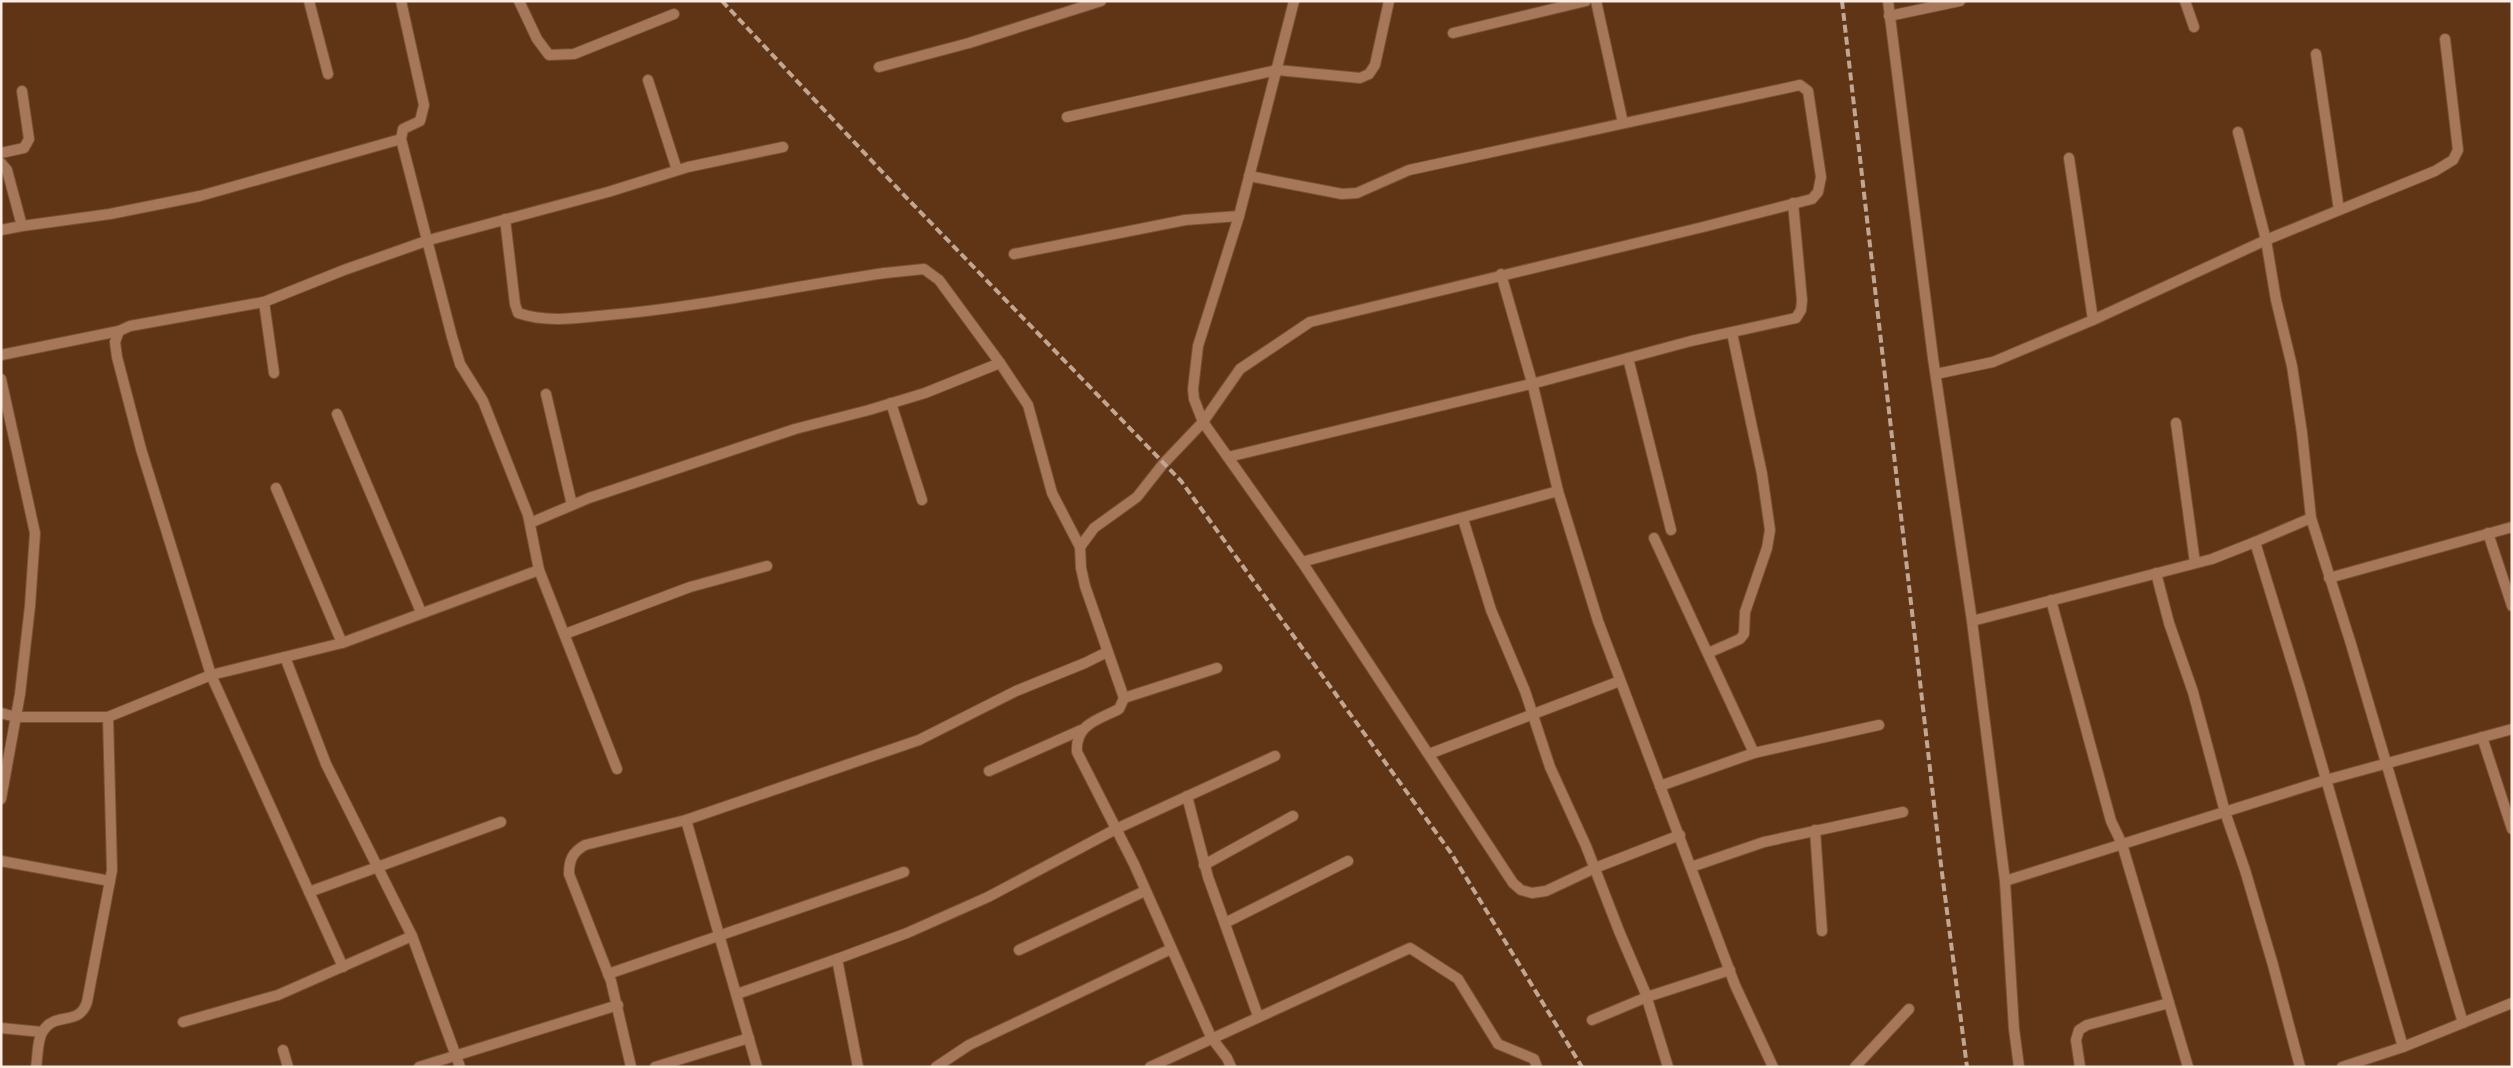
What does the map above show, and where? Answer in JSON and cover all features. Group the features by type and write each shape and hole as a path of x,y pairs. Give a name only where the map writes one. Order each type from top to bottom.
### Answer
{"street":[{"path":"309,1 328,74"},
{"path":"401,1 424,105 420,121 403,128 401,139 460,364 483,401 530,524 539,570 617,769"},
{"path":"519,1 537,39 549,55 574,54 674,14"},
{"path":"879,66 969,43 1100,1"},
{"path":"1294,1 1239,216 1198,346 1194,365 1194,400 1203,422 1302,562 1513,883 1522,890 1532,893 1546,891 1595,868 1680,836"},
{"path":"1067,117 1277,70 1360,78 1370,74 1375,65 1389,1"},
{"path":"1453,33 1586,1"},
{"path":"1596,1 1624,123"},
{"path":"1888,1 1936,374 1972,621 2005,881 2014,1030 2019,1067"},
{"path":"1889,16 1960,1"},
{"path":"2185,1 2194,26"},
{"path":"1936,374 1993,362 2093,320 2266,240 2435,171 2453,160 2458,150 2457,132 2445,39"},
{"path":"2316,54 2339,210"},
{"path":"648,80 676,170"},
{"path":"1080,548 1094,528 1137,497 1163,464 1203,422 1240,369 1310,322 1501,274 1703,227 1812,198 1818,192 1821,177 1806,88 1800,85 1408,170 1357,193 1342,194 1249,176"},
{"path":"1,154 24,148 30,139 22,91"},
{"path":"2238,132 2266,240 2276,300 2292,366 2302,433 2311,518 2351,644 2463,1023"},
{"path":"1,230 110,214 200,196 401,139"},
{"path":"1,354 120,330 130,326 264,302 344,270 429,240 608,192 676,170 783,147"},
{"path":"2069,158 2093,320"},
{"path":"1,163 7,170 22,226"},
{"path":"1228,457 1533,384 1628,358 1796,318 1801,310 1792,203"},
{"path":"1014,254 1185,220 1239,216"},
{"path":"505,219 515,304 518,313 534,319 663,311 760,295 803,285 924,268 939,280 1000,363 1028,405 1052,493 1080,548 1081,568 1085,586 1124,698 1120,709 1081,730 989,771"},
{"path":"1501,274 1533,384 1558,491 1598,621 1730,970 1773,1067"},
{"path":"264,302 274,373"},
{"path":"120,330 115,342 117,357 141,449 211,675 343,968"},
{"path":"1708,653 1740,639 1744,634 1745,612 1767,548 1770,530 1762,474 1732,333"},
{"path":"1628,358 1671,530"},
{"path":"530,524 572,505 795,429 890,403 1000,363"},
{"path":"1,379 35,533 30,606 16,717 1,799"},
{"path":"546,394 572,505"},
{"path":"890,403 922,500"},
{"path":"337,414 421,612"},
{"path":"2176,423 2196,563"},
{"path":"276,488 342,642"},
{"path":"1302,562 1464,519 1558,491"},
{"path":"1972,621 2196,563 2255,542 2311,518"},
{"path":"1464,519 1491,610 1532,714 1550,766 1595,868 1647,997 1668,1067"},
{"path":"2329,578 2488,532 2512,527"},
{"path":"2488,532 2512,606"},
{"path":"1654,538 1754,753"},
{"path":"2255,542 2403,1047"},
{"path":"564,634 690,587 767,566"},
{"path":"1,714 16,717 108,717 211,675 342,642 539,570"},
{"path":"2156,573 2169,623 2193,692 2225,812 2256,908 2300,1067"},
{"path":"2051,600 2111,821 2122,844 2188,1067"},
{"path":"631,1067 624,1041 618,1005 569,874 569,862 575,851 585,845 686,820 919,740 1016,691 1107,652"},
{"path":"285,657 326,764 412,936 460,1067"},
{"path":"1124,698 1217,668"},
{"path":"1429,754 1620,681"},
{"path":"36,1067 42,1032 50,1023 78,1016 84,1011 110,881 108,717"},
{"path":"1660,786 1754,753 1879,725"},
{"path":"2005,881 2326,780 2512,729"},
{"path":"1081,730 1076,741 1077,752 1116,829 1211,1038 1227,1058 1231,1067"},
{"path":"2482,737 2512,829"},
{"path":"737,994 837,960 907,933 988,897 1116,829 1275,756"},
{"path":"1187,796 1204,865 1258,1016"},
{"path":"1691,867 1764,842 1903,812"},
{"path":"1204,865 1292,816"},
{"path":"686,820 721,936 757,1067"},
{"path":"309,892 378,865 501,822"},
{"path":"1814,830 1822,931"},
{"path":"1,861 110,881"},
{"path":"1225,923 1348,861"},
{"path":"608,974 904,872"},
{"path":"1019,950 1145,891"},
{"path":"183,1022 278,995 412,936"},
{"path":"1150,1067 1410,948 1458,979 1498,1044 1534,1059 1537,1067"},
{"path":"936,1067 969,1045 1171,949"},
{"path":"837,960 858,1067"},
{"path":"1592,1020 1647,997 1730,970"},
{"path":"2080,1067 2076,1040 2079,1030 2087,1025 2169,1003"},
{"path":"2342,1067 2403,1047 2512,1003"},
{"path":"419,1067 618,1005"},
{"path":"1855,1067 1908,1009"},
{"path":"1,1028 42,1032"},
{"path":"655,1067 749,1038"},
{"path":"283,1050 288,1067"}],"railway":[{"path":"722,1 900,191 1181,481 1451,853 1582,1067"},
{"path":"1842,1 1941,865 1967,1067"}]}
